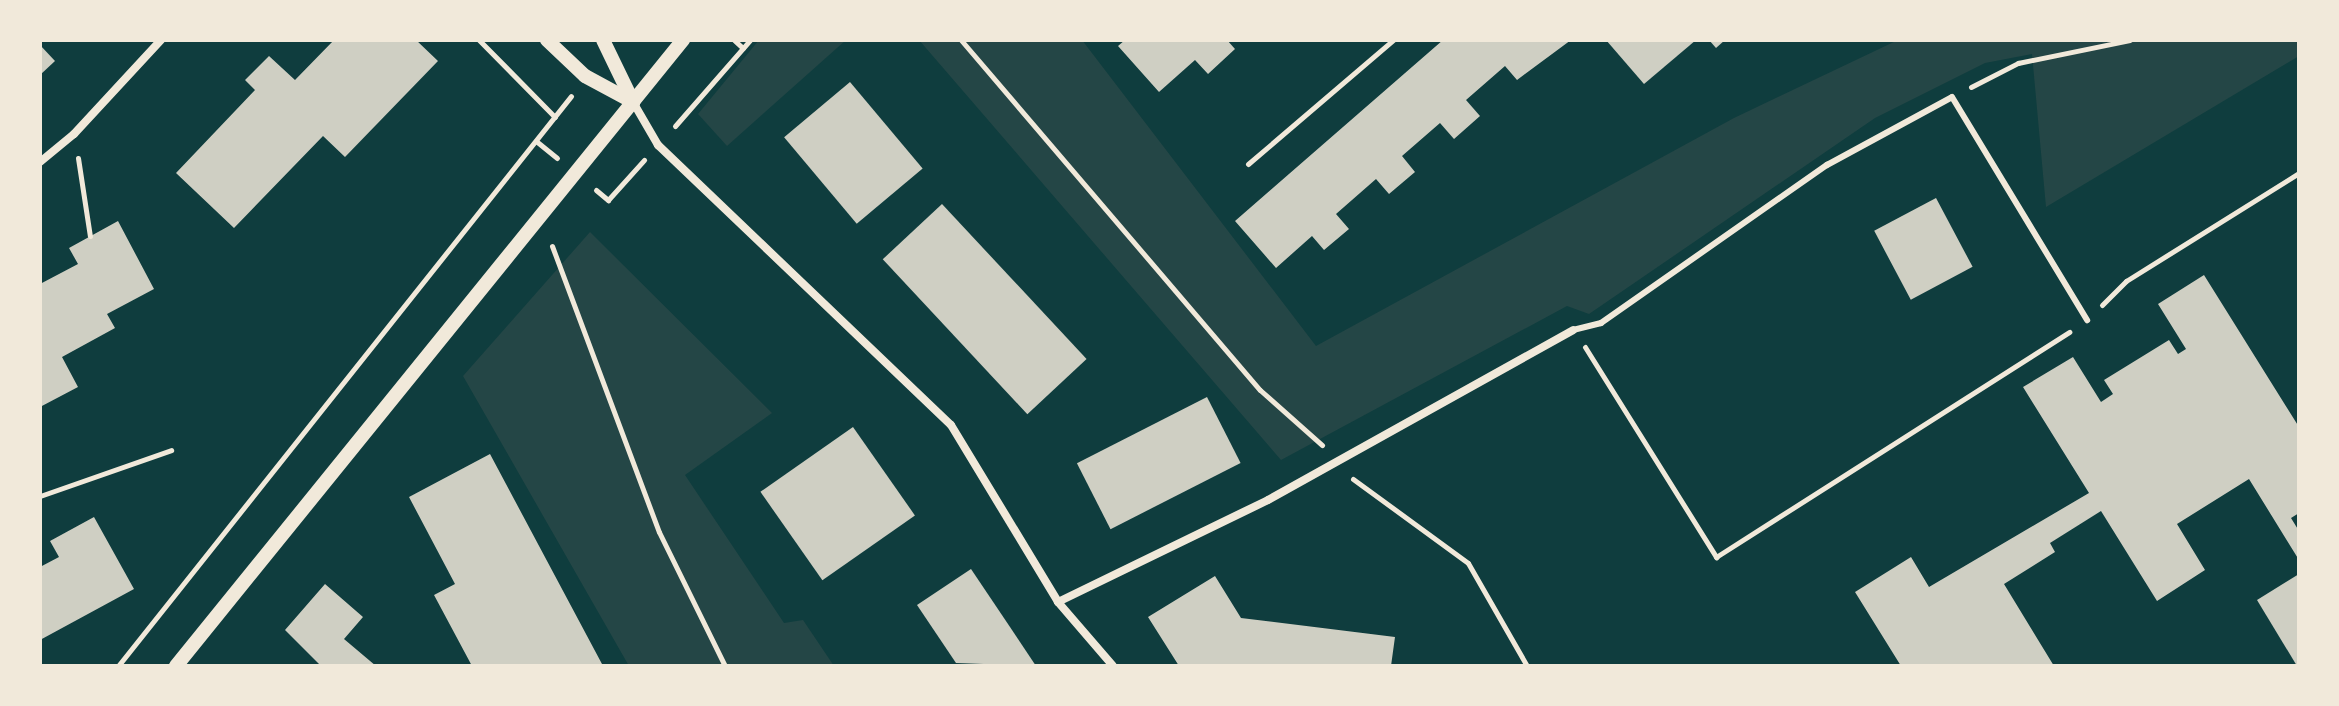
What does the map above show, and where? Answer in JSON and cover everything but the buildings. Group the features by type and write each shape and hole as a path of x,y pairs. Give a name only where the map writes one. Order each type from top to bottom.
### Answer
{"street":[{"path":"40,162 74,134 161,40"},
{"path":"547,40 585,76 633,102"},
{"path":"603,40 658,145 951,425 1058,602 1113,666"},
{"path":"176,666 683,40"},
{"path":"1058,602 1338,460 1573,330"}],"lane":[{"path":"1573,330 1601,323 1827,165 1952,97 2087,320"}],"path":[{"path":"118,666 555,117 479,40"},
{"path":"734,40 743,48"},
{"path":"608,200 750,40"},
{"path":"961,40 1260,390 1338,460 1360,486 1468,563 1527,666"},
{"path":"1248,164 1393,40"},
{"path":"1952,97 2018,63 2130,40"},
{"path":"74,134 90,236"},
{"path":"1573,330 1716,557 2087,320 2126,281 2299,173"},
{"path":"541,218 659,532 725,666"},
{"path":"40,496 171,450"}],"shaded area":[{"path":"759,40 846,40 727,146 698,114"},
{"path":"919,40 1082,40 1316,346 1734,118 1898,40 2299,40 2299,56 2046,207 2032,54 1985,63 1875,118 1589,314 1567,306 1281,460"},
{"path":"590,232 772,413 685,475 784,623 803,620 834,666 629,666 463,376"}]}
